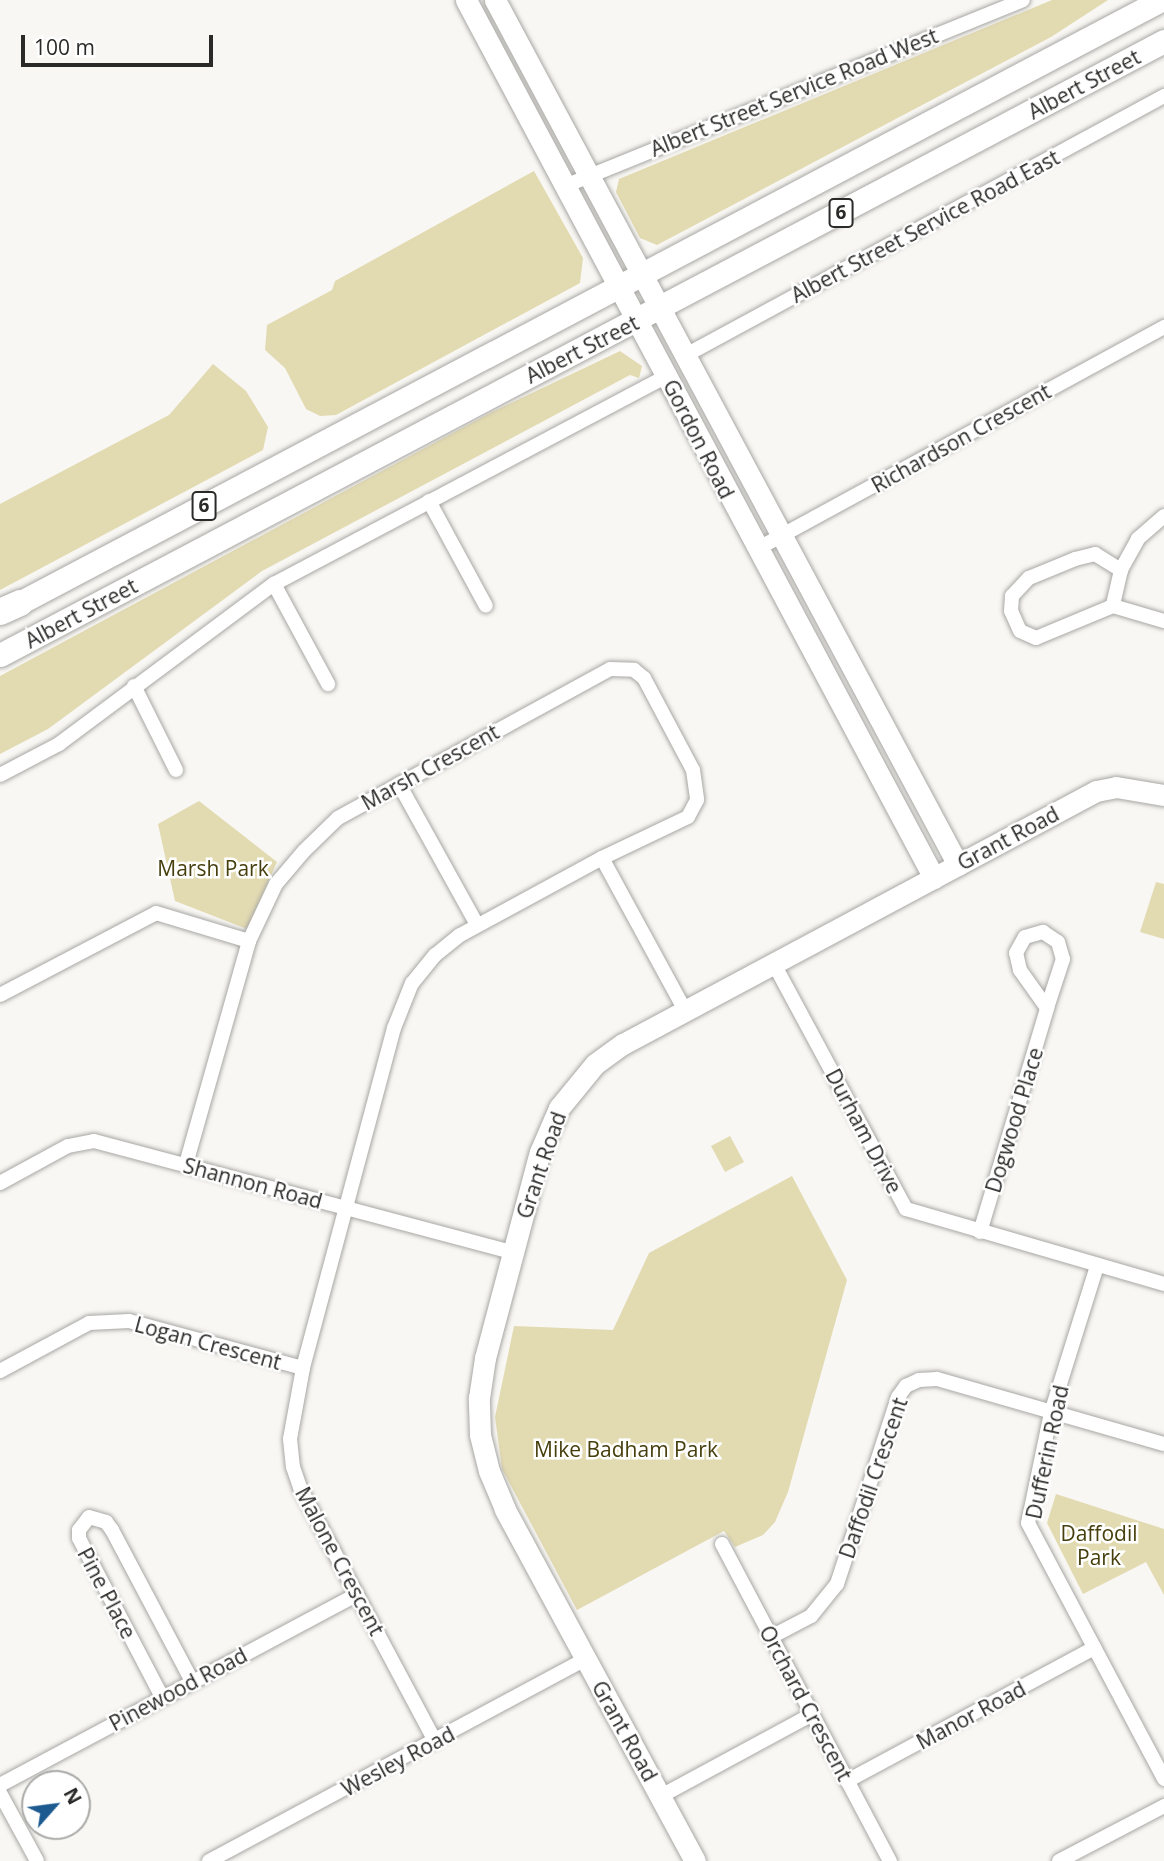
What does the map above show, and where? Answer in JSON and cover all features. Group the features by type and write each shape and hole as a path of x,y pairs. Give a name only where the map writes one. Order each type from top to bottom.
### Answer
{"main road":[{"name":"Albert Street","path":"7,609 619,287 1124,11 1162,1"},
{"name":"Albert Street","path":"0,655 1164,41"}],"street":[{"name":"Gordon Road","path":"466,0 934,878"},
{"name":"Gordon Road","path":"495,0 958,864"},
{"name":"Albert Street Service Road West","path":"565,186 1023,0"},
{"name":"Albert Street Service Road East","path":"685,355 1164,96"},
{"name":"Richardson Crescent","path":"757,549 1164,327"},
{"path":"0,775 59,744 274,584 667,376"},
{"path":"429,501 485,606"},
{"path":"1113,606 1121,570 1138,539 1164,516"},
{"path":"1121,570 1095,554 1074,559 1029,578 1012,596 1011,611 1020,631 1036,638 1113,606 1164,621"},
{"path":"274,584 328,684"},
{"name":"Marsh Crescent","path":"186,1164 249,941 276,884 304,851 338,818 399,784 610,669 634,670 644,678 693,770 697,800 688,817 602,858 477,925 435,955 412,983 394,1028 347,1209"},
{"path":"134,686 176,770"},
{"path":"848,718 872,705"},
{"path":"399,784 477,925"},
{"name":"Grant Road","path":"695,1861 505,1509 489,1471 480,1434 479,1398 483,1371 540,1152 559,1108 570,1091 595,1064 623,1044 1096,791 1116,787 1137,788 1164,795"},
{"path":"602,858 685,1010"},
{"path":"0,996 156,913 249,941"},
{"name":"Dogwood Place","path":"980,1232 1063,959 1058,942 1043,932 1025,937 1016,953 1020,970 1048,1008"},
{"name":"Durham Drive","path":"774,964 906,1209 1164,1284"},
{"name":"Shannon Road","path":"0,1183 68,1146 94,1141 512,1252"},
{"name":"Malone Crescent","path":"347,1209 303,1368 290,1439 293,1466 301,1490 435,1741"},
{"name":"Dufferin Road","path":"1097,1266 1051,1413 1028,1523 1164,1779"},
{"name":"Logan Crescent","path":"0,1371 89,1323 129,1321 303,1368"},
{"name":"Daffodil Crescent","path":"771,1637 811,1616 837,1584 898,1397 906,1386 919,1380 937,1380 1164,1444"},
{"name":"Pine Place","path":"162,1697 79,1538 79,1530 89,1517 106,1522 112,1530 192,1681"},
{"name":"Orchard Crescent","path":"722,1544 890,1861"},
{"name":"Pinewood Road","path":"0,1785 357,1594"},
{"name":"Manor Road","path":"847,1782 1094,1648"},
{"name":"Wesley Road","path":"209,1861 586,1659"},
{"path":"661,1796 811,1715"},
{"path":"0,1793 33,1860"},
{"path":"1059,1861 1164,1806"}],"green space":[{"path":"1052,0 1108,0 1051,37 657,245 640,238 616,192 619,179"},
{"path":"534,171 583,258 580,283 336,415 320,416 306,409 285,368 265,350 267,325 332,290 335,281"},
{"path":"620,351 642,366 639,378 630,375 262,571 48,729 0,754 0,676 490,413"},
{"path":"213,364 246,391 268,427 263,450 0,590 0,504 169,415"},
{"name":"Marsh Park","path":"199,801 277,862 247,929 175,901 158,824"},
{"path":"1156,882 1164,884 1164,939 1140,932"},
{"path":"730,1136 744,1162 725,1172 711,1146"},
{"name":"Mike Badham Park","path":"792,1176 847,1280 788,1492 775,1522 763,1535 735,1547 724,1531 577,1610 502,1469 495,1417 514,1326 613,1330 649,1253"},
{"name":"Daffodil Park","path":"1056,1494 1164,1529 1164,1595 1146,1562 1083,1594 1047,1523"}]}
